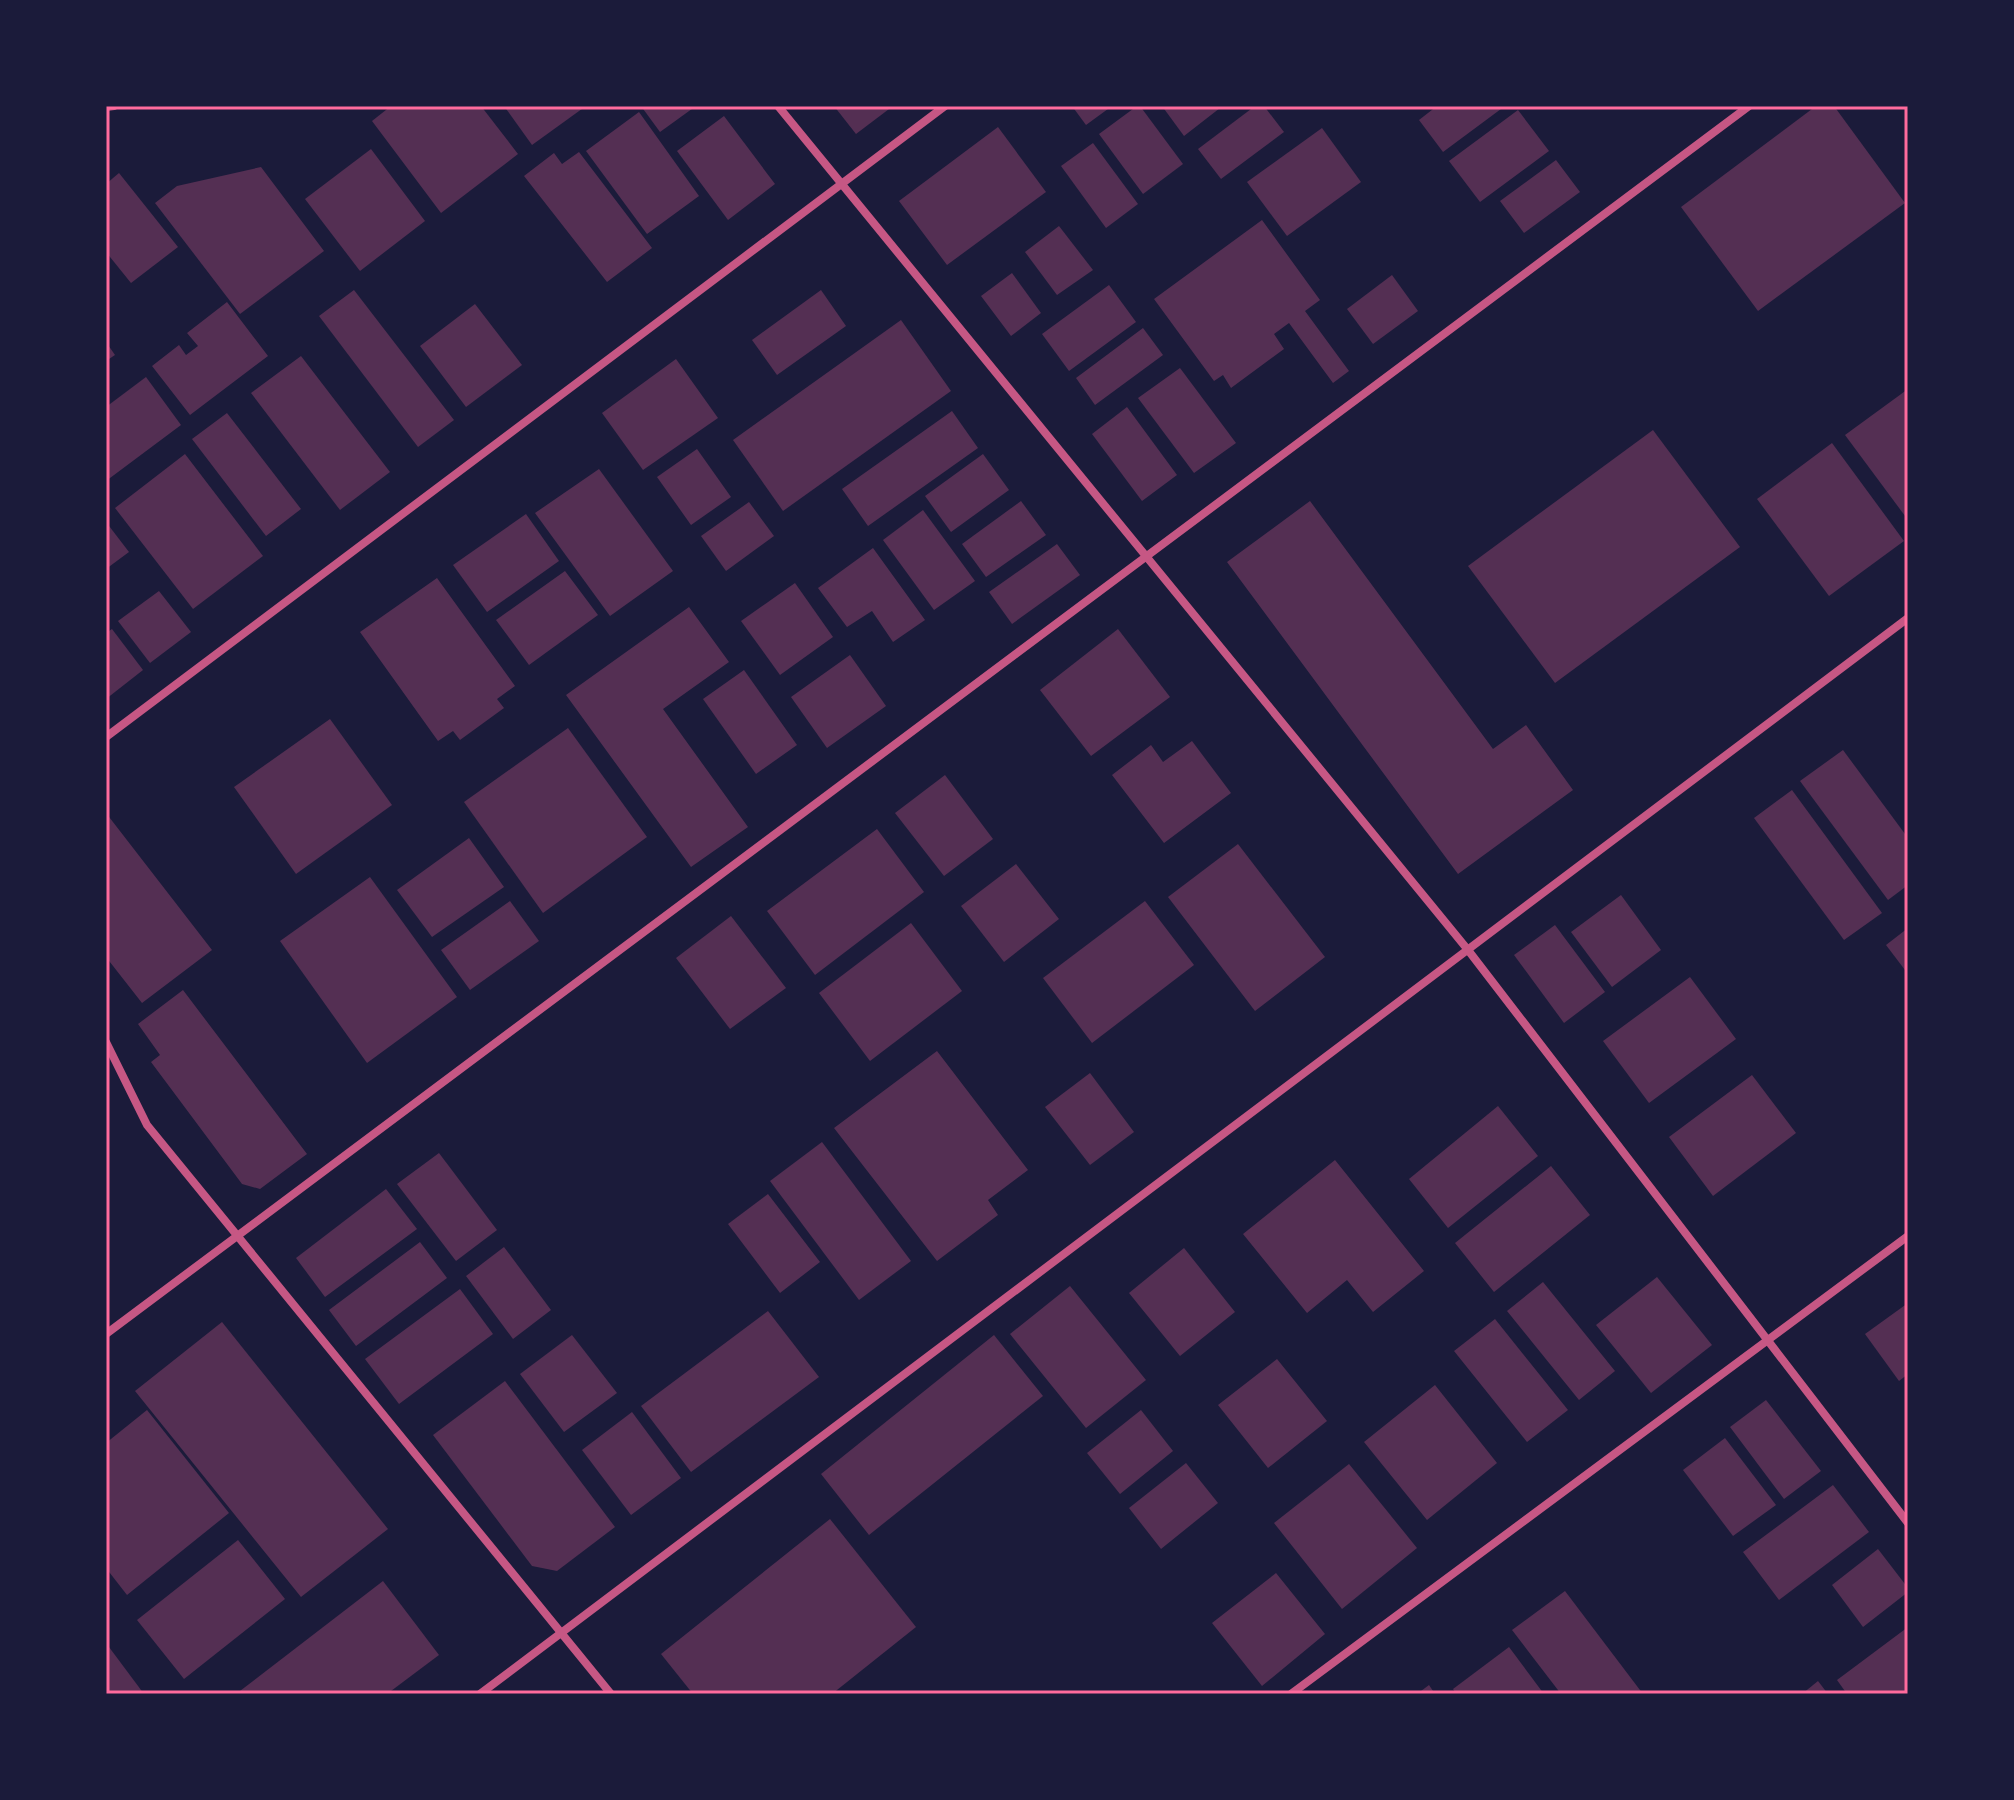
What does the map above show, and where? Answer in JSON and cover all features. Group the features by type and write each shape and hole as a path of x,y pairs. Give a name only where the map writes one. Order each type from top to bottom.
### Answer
{"street":[{"path":"106,107 114,106"},
{"path":"778,106 1468,950 1908,1523"},
{"path":"106,737 945,106"},
{"path":"106,1334 1749,106"},
{"path":"480,1694 1908,618"},
{"path":"106,1042 147,1125 611,1694"},
{"path":"1291,1694 1908,1236"}],"building":[{"path":"391,106 481,106 518,154 441,213 372,121"},
{"path":"504,106 586,106 532,145"},
{"path":"641,106 696,106 660,132"},
{"path":"834,106 893,106 856,134"},
{"path":"1072,106 1112,106 1086,125"},
{"path":"1137,106 1183,164 1143,194 1099,134"},
{"path":"1162,106 1218,106 1220,108 1184,136"},
{"path":"1255,106 1264,106 1284,132 1221,179 1198,149"},
{"path":"1437,106 1505,106 1443,152 1419,120"},
{"path":"1816,106 1834,106 1905,203 1758,311 1681,207"},
{"path":"1518,110 1549,151 1480,202 1449,161"},
{"path":"639,112 699,196 647,234 586,151"},
{"path":"724,116 775,184 728,220 677,151"},
{"path":"998,127 1046,192 947,265 899,201"},
{"path":"1322,128 1361,182 1287,236 1247,182"},
{"path":"1093,143 1138,204 1106,228 1061,166"},
{"path":"371,149 425,221 360,271 305,199"},
{"path":"579,152 652,248 607,282 524,176 554,153 562,164"},
{"path":"1556,160 1580,192 1524,233 1500,201"},
{"path":"261,167 324,251 240,314 155,203 177,186"},
{"path":"119,173 178,247 131,283 106,252 106,184"},
{"path":"1262,220 1320,300 1305,311 1349,371 1333,383 1289,323 1274,334 1284,349 1231,388 1223,375 1214,381 1154,299"},
{"path":"1059,226 1093,270 1057,295 1025,252"},
{"path":"1012,273 1041,313 1011,336 981,296"},
{"path":"1392,275 1418,311 1373,344 1347,309"},
{"path":"1109,285 1136,322 1069,371 1042,334"},
{"path":"354,290 454,420 418,447 319,316"},
{"path":"821,290 846,326 777,375 752,340"},
{"path":"227,302 268,356 190,415 152,366 179,345 186,355 198,346 187,333"},
{"path":"475,304 522,365 466,407 420,346"},
{"path":"901,320 951,391 783,511 733,440"},
{"path":"1143,328 1163,355 1095,405 1076,378"},
{"path":"106,342 115,355 106,361"},
{"path":"301,356 390,472 340,510 251,393"},
{"path":"676,359 718,418 643,470 602,413"},
{"path":"1180,368 1236,443 1194,473 1138,398"},
{"path":"146,377 181,425 106,481 106,407"},
{"path":"1908,389 1908,520 1845,435"},
{"path":"1127,407 1177,475 1142,501 1092,434"},
{"path":"952,411 978,448 868,526 842,489"},
{"path":"227,413 301,509 266,536 192,439"},
{"path":"1653,430 1740,547 1555,683 1468,566"},
{"path":"1832,443 1904,541 1829,596 1757,499"},
{"path":"697,449 731,497 691,525 657,477"},
{"path":"185,454 263,556 193,609 115,508"},
{"path":"983,454 1009,490 951,532 925,496"},
{"path":"599,469 673,571 610,616 535,513"},
{"path":"1021,501 1046,535 986,577 962,544"},
{"path":"1310,501 1493,749 1526,725 1573,790 1458,874 1227,562"},
{"path":"749,502 774,536 726,571 701,536"},
{"path":"923,510 975,581 934,610 883,540"},
{"path":"526,514 559,561 487,612 453,565"},
{"path":"106,522 129,552 106,569"},
{"path":"1057,544 1080,575 1012,624 989,592"},
{"path":"873,548 925,620 893,642 872,611 847,627 818,588"},
{"path":"565,571 598,615 529,665 496,620"},
{"path":"437,578 515,686 497,699 504,708 460,740 453,731 438,741 360,632"},
{"path":"795,583 833,637 780,675 741,621"},
{"path":"159,591 191,632 150,663 118,621"},
{"path":"689,607 729,662 663,709 748,827 691,867 566,695"},
{"path":"112,629 143,670 106,699 106,633"},
{"path":"1118,629 1170,697 1091,756 1040,690"},
{"path":"850,655 886,706 827,748 791,697"},
{"path":"744,670 797,745 756,774 703,699"},
{"path":"330,719 392,805 296,874 234,787"},
{"path":"568,728 647,837 543,913 464,802"},
{"path":"1192,741 1231,793 1164,843 1112,775 1151,745 1163,762"},
{"path":"1843,750 1908,838 1908,885 1888,900 1800,781"},
{"path":"945,775 993,839 944,876 895,813"},
{"path":"1792,790 1882,913 1844,940 1754,818"},
{"path":"106,813 212,950 142,1003 106,957 106,938 109,935 106,931"},
{"path":"877,829 924,892 815,975 767,911"},
{"path":"469,838 504,887 432,937 397,890"},
{"path":"1238,844 1325,957 1255,1011 1168,897"},
{"path":"1016,864 1059,919 1004,962 961,906"},
{"path":"370,877 457,997 367,1063 280,941"},
{"path":"1621,895 1661,950 1612,987 1571,932"},
{"path":"510,901 539,941 470,990 441,950"},
{"path":"1145,901 1194,965 1092,1043 1043,978"},
{"path":"731,916 786,988 730,1029 676,958"},
{"path":"911,923 962,991 870,1061 819,993"},
{"path":"1555,925 1605,992 1564,1023 1514,955"},
{"path":"1908,928 1908,974 1886,945"},
{"path":"1690,977 1736,1039 1649,1103 1603,1041"},
{"path":"183,990 307,1154 260,1189 242,1184 151,1062 160,1055 138,1024"},
{"path":"937,1051 1028,1170 988,1200 998,1215 937,1261 834,1128"},
{"path":"1090,1073 1134,1132 1090,1165 1045,1107"},
{"path":"1752,1075 1796,1133 1713,1196 1669,1137"},
{"path":"1498,1106 1538,1156 1448,1228 1409,1179"},
{"path":"822,1142 911,1261 859,1300 770,1181"},
{"path":"439,1153 497,1230 456,1261 397,1184"},
{"path":"1335,1160 1424,1271 1373,1312 1347,1280 1307,1313 1243,1234"},
{"path":"1551,1166 1590,1215 1494,1292 1455,1243"},
{"path":"386,1189 417,1229 325,1297 296,1258"},
{"path":"768,1194 820,1262 780,1293 728,1224"},
{"path":"420,1242 447,1278 356,1346 329,1310"},
{"path":"504,1247 551,1310 513,1339 466,1276"},
{"path":"1184,1248 1235,1312 1180,1356 1129,1293"},
{"path":"1657,1277 1712,1345 1651,1393 1596,1325"},
{"path":"1543,1282 1615,1371 1579,1400 1507,1311"},
{"path":"1070,1286 1146,1380 1086,1428 1010,1334"},
{"path":"460,1289 493,1334 399,1404 365,1359"},
{"path":"1908,1303 1908,1374 1899,1381 1865,1334"},
{"path":"768,1311 819,1377 691,1472 641,1406"},
{"path":"1495,1319 1568,1410 1527,1442 1454,1351"},
{"path":"222,1322 388,1529 301,1597 135,1391"},
{"path":"572,1335 617,1393 564,1432 520,1374"},
{"path":"994,1335 1043,1396 869,1535 821,1474"},
{"path":"1277,1359 1327,1421 1268,1468 1218,1405"},
{"path":"505,1381 615,1527 557,1571 532,1566 433,1435"},
{"path":"1435,1385 1497,1463 1427,1520 1364,1442"},
{"path":"1766,1400 1821,1471 1784,1499 1730,1427"},
{"path":"147,1410 229,1513 127,1595 106,1568 106,1443"},
{"path":"1141,1410 1173,1451 1120,1494 1087,1453"},
{"path":"632,1412 681,1478 631,1515 582,1450"},
{"path":"1725,1438 1776,1505 1733,1536 1683,1470"},
{"path":"1186,1463 1218,1503 1161,1549 1129,1508"},
{"path":"1349,1464 1417,1548 1342,1609 1274,1523"},
{"path":"1833,1485 1869,1532 1779,1600 1743,1552"},
{"path":"830,1519 916,1627 832,1694 693,1694 661,1654"},
{"path":"238,1540 285,1599 184,1679 137,1620"},
{"path":"1878,1549 1908,1592 1863,1627 1832,1585"},
{"path":"1276,1573 1325,1634 1262,1686 1212,1623"},
{"path":"383,1581 439,1655 387,1694 236,1694"},
{"path":"1565,1591 1643,1694 1561,1694 1512,1630"},
{"path":"1908,1627 1908,1694 1847,1694 1837,1680"},
{"path":"106,1643 144,1694 106,1694"},
{"path":"1509,1647 1544,1694 1456,1694 1453,1689"},
{"path":"1818,1681 1828,1694 1802,1694"},
{"path":"1429,1685 1435,1694 1417,1694"}]}
